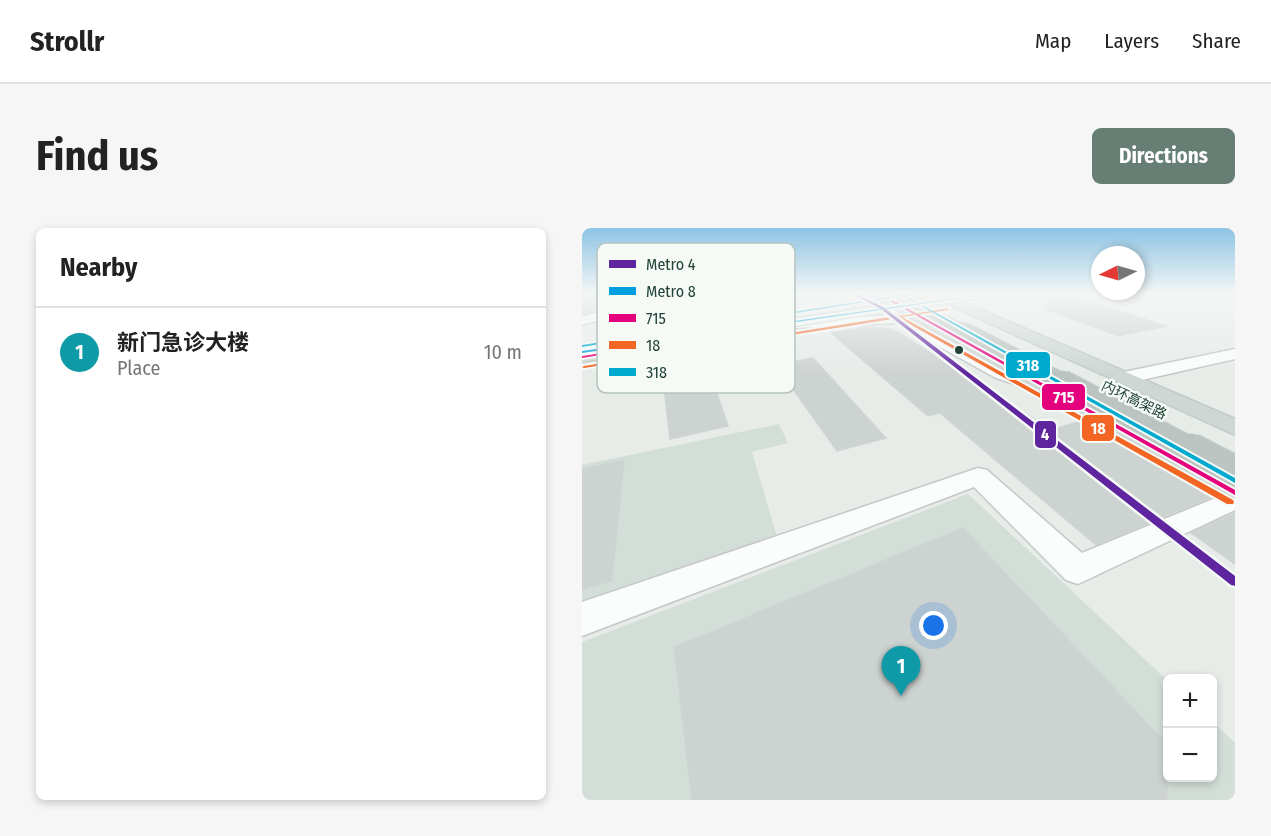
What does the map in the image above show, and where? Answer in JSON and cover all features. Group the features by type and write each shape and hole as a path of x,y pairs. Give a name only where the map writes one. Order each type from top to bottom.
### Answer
{"highway":[{"name":"内环高架路","path":"939,320 1235,472"},
{"name":"内环高架路","path":"959,320 995,332 1203,434"}],"main road":[{"path":"795,324 812,320"},
{"path":"931,320 1048,389 1235,493"},
{"path":"992,320 1235,428"},
{"path":"582,344 597,342"},
{"path":"582,357 597,355"}],"lane":[{"path":"795,324 885,320"},
{"path":"900,320 1002,374 1048,389"},
{"path":"1124,378 1233,356"},
{"path":"582,619 978,476 1078,570 1235,499"}],"shaded area":[{"path":"779,424 788,443 752,452 778,540 582,606 582,465"},
{"path":"968,494 1163,676 1163,782 1217,782 1217,726 1235,743 1235,800 582,800 582,642"}],"building":[{"path":"1074,320 1147,320 1167,326 1118,336"},
{"path":"867,327 890,329 901,334 1051,430 1081,421 1210,498 1096,545 940,413 928,416 831,333"},
{"path":"813,358 886,438 837,451 795,392 795,361"},
{"path":"665,393 717,393 728,426 670,439"},
{"path":"624,460 612,581 582,590 582,469"},
{"path":"1235,513 1235,564 1191,533"},
{"path":"963,528 1163,740 1163,782 1167,782 1167,800 692,800 674,647"}],"metro line":[{"name":"8","path":"795,322 809,320"},
{"name":"4","path":"897,320 1235,582"},
{"name":"8","path":"582,352 597,350"}],"transit line":[{"name":"715","path":"795,323 817,320"},
{"name":"18","path":"795,333 881,320"},
{"name":"18","path":"904,320 1230,502"},
{"name":"715","path":"925,320 1235,493"},
{"name":"318","path":"947,320 1235,481"},
{"name":"318","path":"582,346 597,344"},
{"name":"715","path":"582,357 597,355"},
{"name":"18","path":"584,367 597,365"}],"place":[{"name":"新门急诊大楼","path":"901,696"}]}
